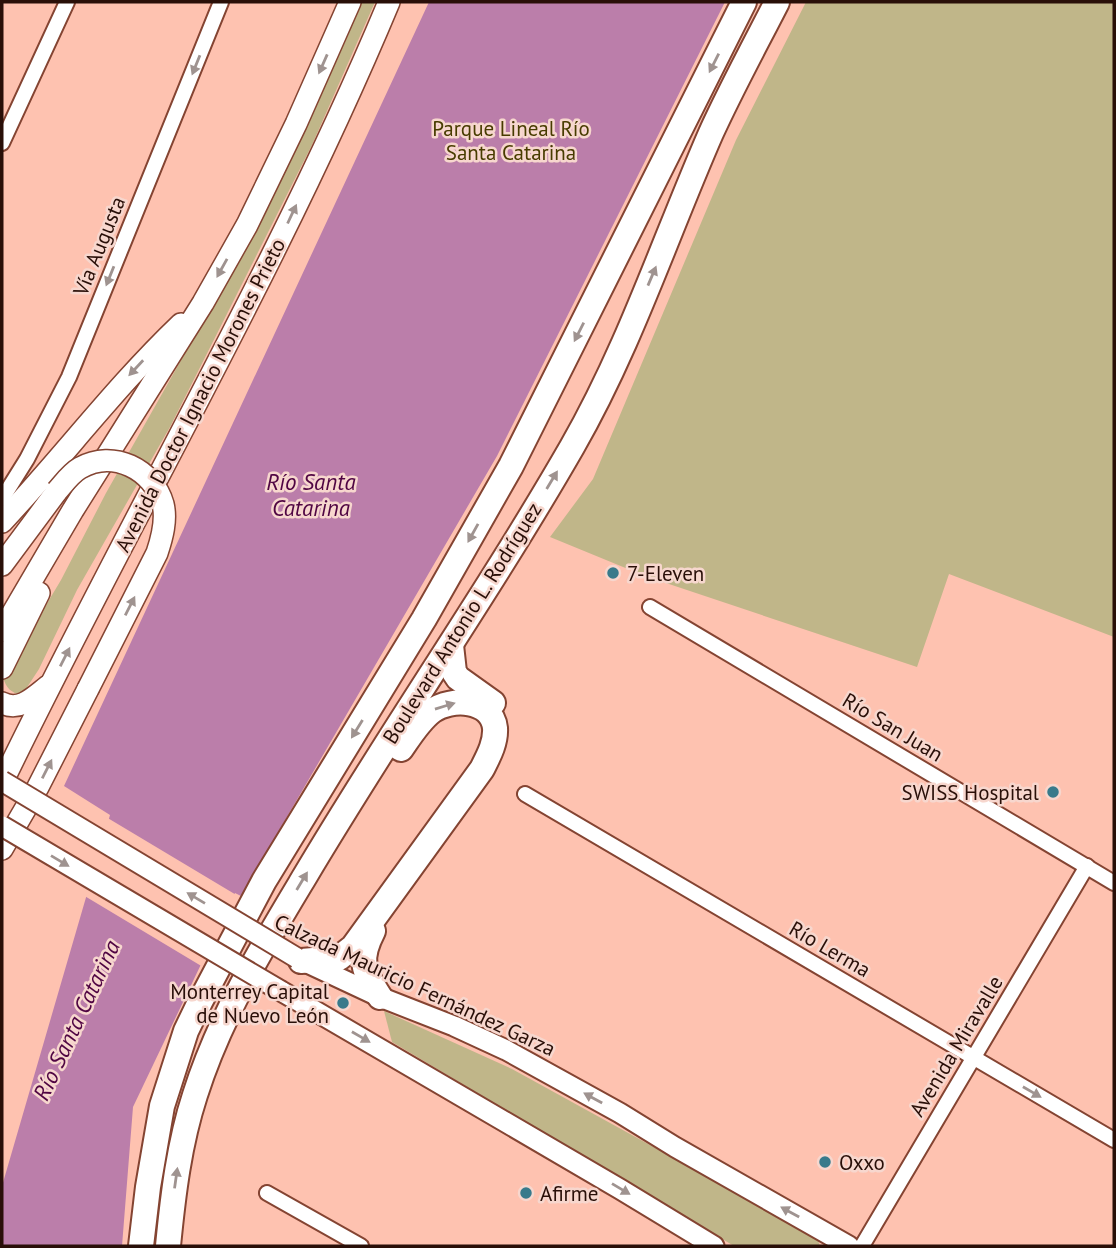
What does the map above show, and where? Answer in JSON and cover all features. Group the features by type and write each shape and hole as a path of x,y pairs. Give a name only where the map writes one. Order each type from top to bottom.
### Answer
{"highway":[{"name":"Boulevard Antonio L. Rodríguez","path":"141,1246 162,1106 186,1031 200,1002 264,881 425,619 511,466 744,2"},
{"name":"Boulevard Antonio L. Rodríguez","path":"168,1246 180,1152 194,1097 211,1049 258,957 334,827 451,645 572,446 602,390 713,131 777,2"},
{"path":"380,997 365,972 365,947 387,911 493,772 506,743 505,724 498,709 485,696 463,683 454,672 451,645"},
{"path":"299,960 339,958 353,947 482,769 494,742 495,730 489,714 478,706 462,703 451,703 434,710 420,722 375,783 334,827"}],"main road":[{"name":"Avenida Doctor Ignacio Morones Prieto","path":"2,631 73,510 203,303 247,225 291,136 350,2"},
{"name":"Avenida Doctor Ignacio Morones Prieto","path":"2,782 281,237 367,56 389,2"},
{"path":"2,522 123,382 203,303"},
{"path":"2,565 57,491 79,468 98,461 114,460 143,472 155,485 163,505 164,520 157,553 38,787 2,849"},
{"path":"2,543 32,508 57,491"},
{"path":"2,668 51,569 73,510"},
{"path":"2,703 18,706 51,683"},
{"name":"Calzada Mauricio Fernández Garza","path":"2,782 299,960 506,1050 849,1246"},
{"path":"2,826 714,1246"},
{"path":"819,1228 830,1246"}],"street":[{"path":"2,143 67,2"},
{"name":"Vía Augusta","path":"2,499 27,459 69,377 221,2"},
{"name":"Río San Juan","path":"650,607 1114,883"},
{"name":"Río Lerma","path":"525,794 1114,1140"},
{"name":"Avenida Miravalle","path":"862,1246 1087,866"},
{"path":"267,1193 360,1246"}],"shaded area":[{"path":"361,2 375,2 312,145 170,427 77,590 39,669 22,695 15,693 7,687 3,677 61,580 106,493 232,270 346,40"},
{"path":"806,2 1114,2 1114,637 949,574 917,667 645,576 550,537 593,479 736,140"},
{"path":"384,1011 512,1069 817,1237 820,1246 734,1246 392,1042"}],"water":[{"name":"Río Santa Catarina","path":"429,2 725,2 497,456 241,896 235,893 133,1107 122,1246 2,1246 2,1186 110,815 64,786"}],"pier":[{"path":"106,817 243,899 236,897 203,967 83,895"}],"place":[{"name":"7-Eleven","path":"613,573"},
{"name":"SWISS Hospital","path":"1053,792"},
{"name":"Monterrey Capital de Nuevo León","path":"343,1003"},
{"name":"Oxxo","path":"825,1162"},
{"name":"Afirme","path":"526,1193"}],"park label":[{"name":"Parque Lineal Río Santa Catarina","path":"511,140"}]}
